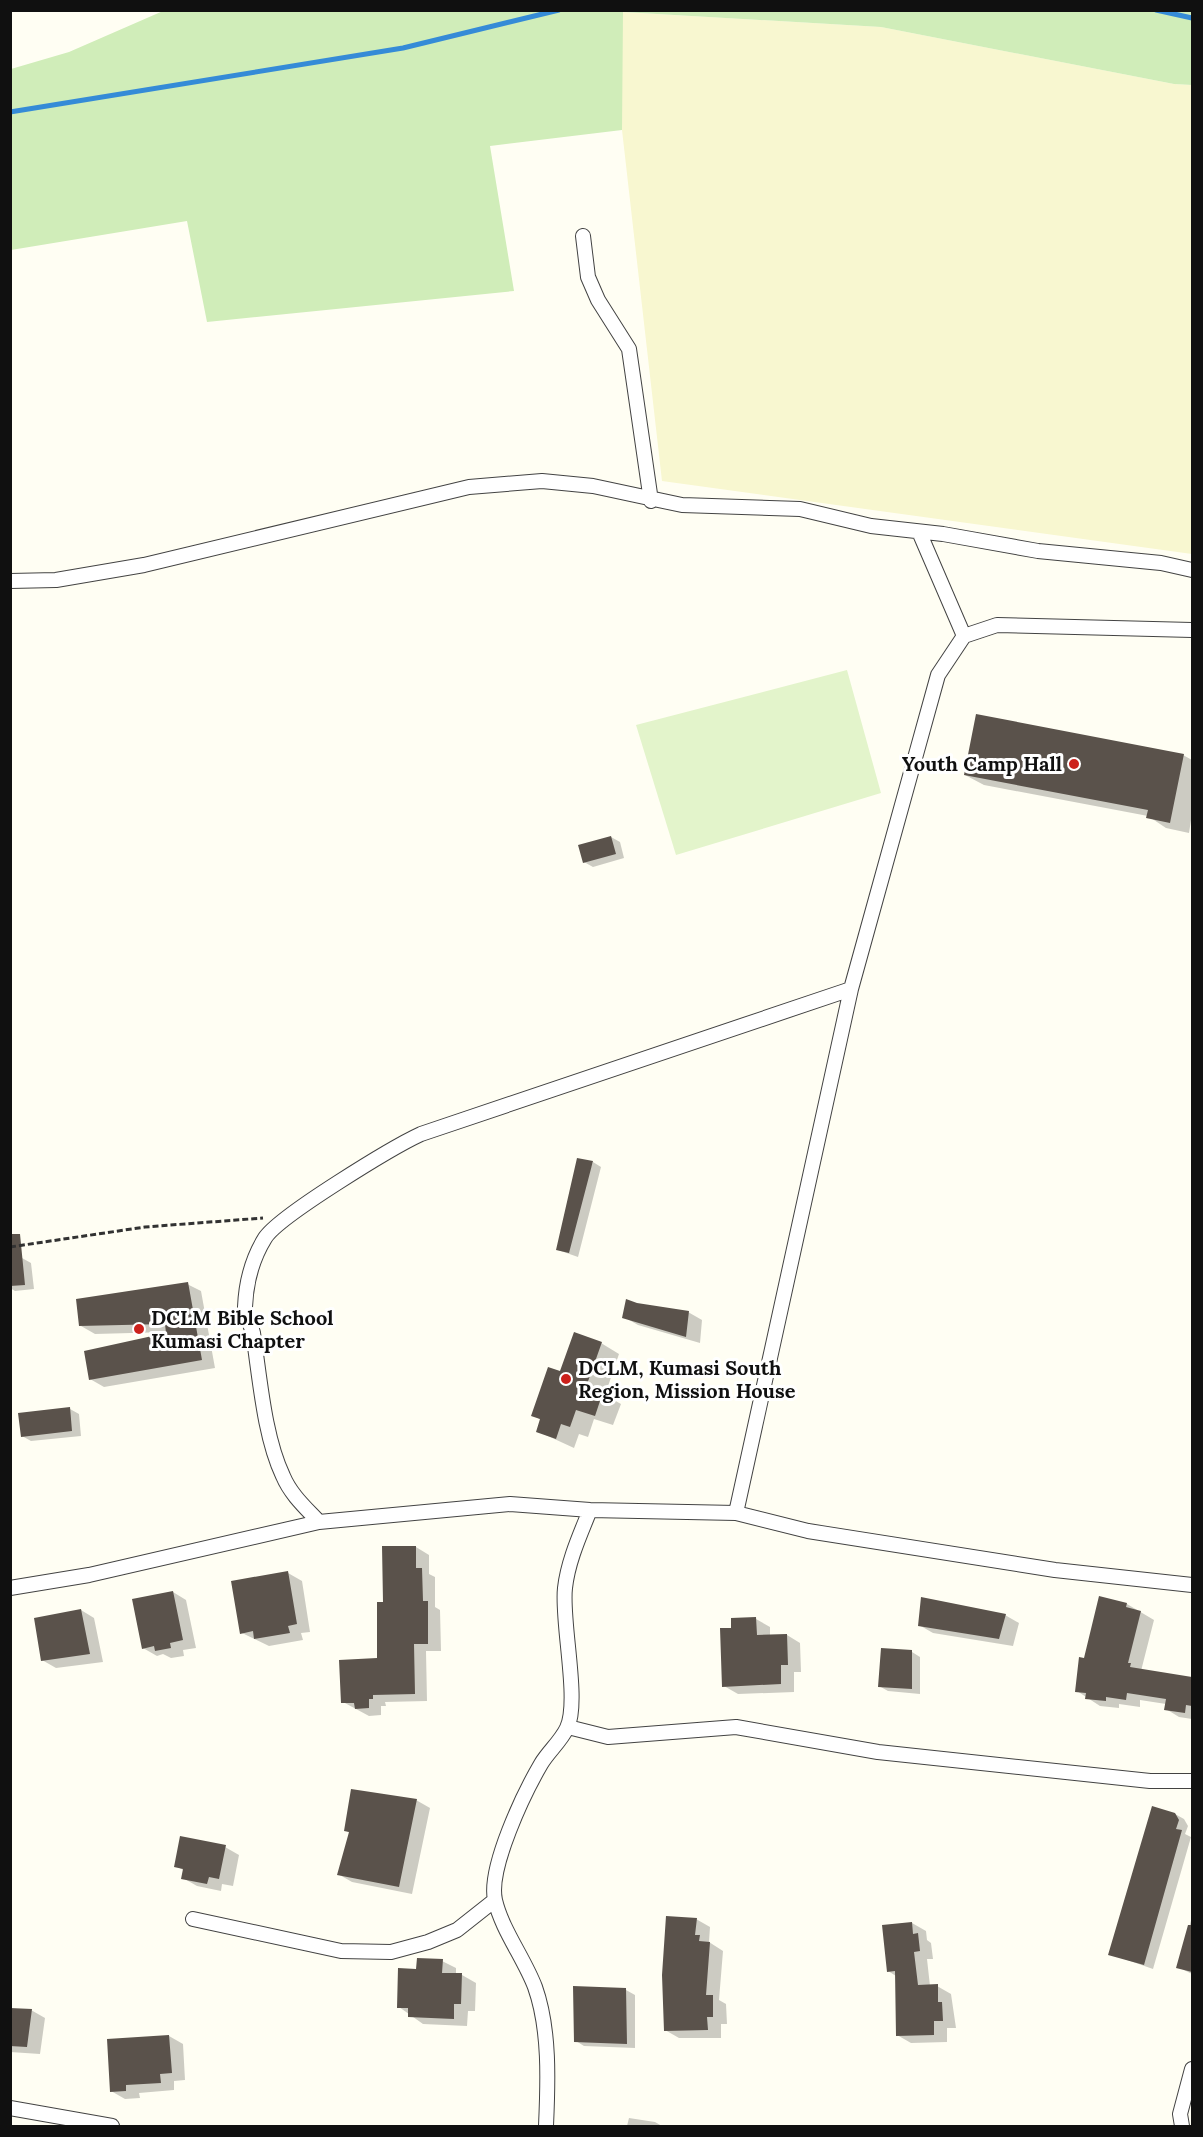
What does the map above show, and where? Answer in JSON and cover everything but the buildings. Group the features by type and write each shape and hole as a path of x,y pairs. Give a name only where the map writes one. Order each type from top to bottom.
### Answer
{"street":[{"path":"584,236 588,278 598,300 629,349 651,501"},
{"path":"10,581 56,580 144,565 469,487 542,481 593,486 651,501 682,505 800,509 871,526 920,534 943,534 1038,551 1161,563 1192,570"},
{"path":"920,534 964,636"},
{"path":"736,1513 851,989 938,675 964,636 997,625 1192,630"},
{"path":"319,1522 294,1495 279,1468 266,1415 251,1323 245,1308 248,1280 254,1256 267,1235 289,1217 382,1154 421,1134 851,989"},
{"path":"10,1588 89,1575 319,1522 510,1504 590,1510 736,1513 808,1531 1043,1568 1192,1585"},
{"path":"546,2127 546,2046 536,1990 495,1900 495,1879 507,1838 541,1763 568,1727 571,1698 565,1588 572,1556 590,1510"},
{"path":"568,1727 608,1737 736,1727 878,1752 1150,1781 1192,1780"},
{"path":"193,1919 341,1951 391,1952 428,1942 457,1929 495,1900"},
{"path":"1182,2127 1180,2114 1192,2069"},
{"path":"10,2108 112,2127"}],"path":[{"path":"10,1247 145,1227 289,1217"}],"green space":[{"path":"163,11 1192,11 1192,85 1174,84 881,27 623,12 622,130 490,146 514,291 207,322 187,221 11,250 11,69 69,52"},
{"path":"622,12 881,27 1174,84 1192,85 1192,554 662,481 622,130"},
{"path":"847,670 881,793 676,855 636,725"}],"waterway":[{"path":"10,112 403,48 559,10"},
{"path":"1156,10 1192,18"}],"place":[{"name":"Youth Camp Hall","path":"1074,764"},
{"name":"DCLM Bible School Kumasi Chapter","path":"139,1329"},
{"name":"DCLM, Kumasi South Region, Mission House","path":"566,1379"}]}
